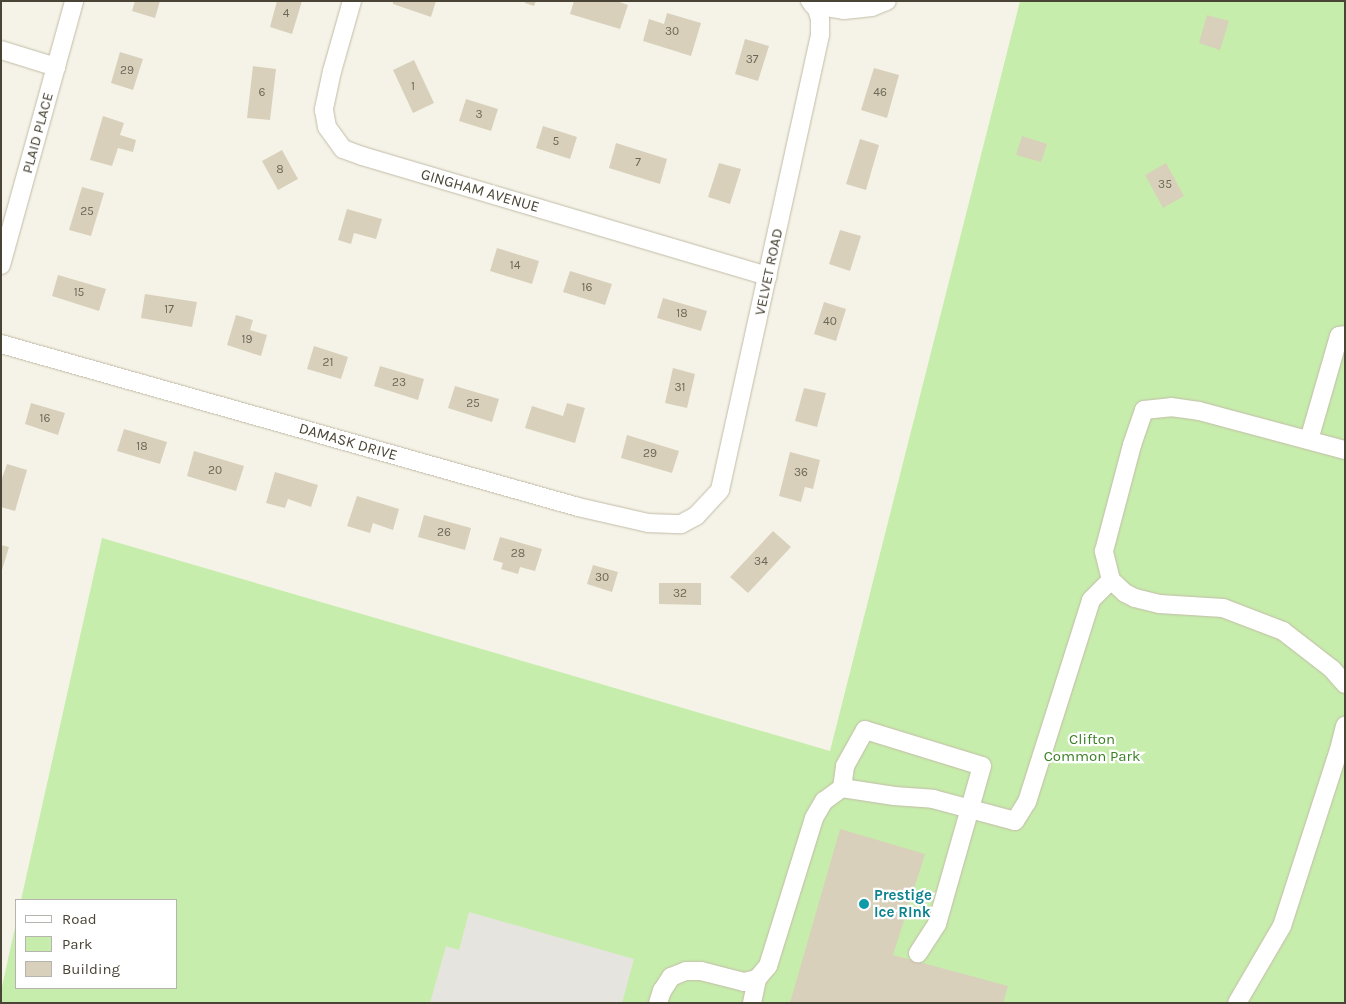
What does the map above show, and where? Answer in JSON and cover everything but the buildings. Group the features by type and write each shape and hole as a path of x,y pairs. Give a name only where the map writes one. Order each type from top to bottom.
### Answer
{"street":[{"name":"PLAID PLACE","path":"1,265 74,1"},
{"name":"GINGHAM AVENUE","path":"352,1 332,71 324,110 327,128 343,148 362,156 768,276"},
{"path":"814,8 844,10 872,7 887,1"},
{"name":"VELVET ROAD","path":"696,516 720,490 820,34 814,8"},
{"path":"1,50 56,67"},
{"path":"1309,440 1339,336 1345,336"},
{"name":"DAMASK DRIVE","path":"1,344 578,507 648,524 681,524 696,516"},
{"path":"1345,450 1199,411 1171,407 1144,410 1132,445 1104,552 1111,580 1125,593 1135,598 1159,604 1223,608 1283,631 1332,669 1345,684"},
{"path":"752,1003 757,979 768,966 814,818 824,801 842,788 934,799 1015,821 1028,802 1091,600 1111,580"},
{"path":"1237,1003 1282,926 1345,726"},
{"path":"842,788 846,766 866,730 982,766 972,809 937,924 918,952"},
{"path":"658,1003 662,991 671,977 686,971 702,971 744,982 757,979"}],"green space":[{"name":"Clifton Common Park","path":"1020,1 1345,1 1345,1003 1,1003 1,991 15,928 15,989 178,989 178,899 21,899 102,538 830,751"}],"shaded area":[{"path":"469,912 634,959 622,1003 430,1003 446,946 459,950"}],"place":[{"name":"Prestige Ice RInk","path":"864,904"}]}
